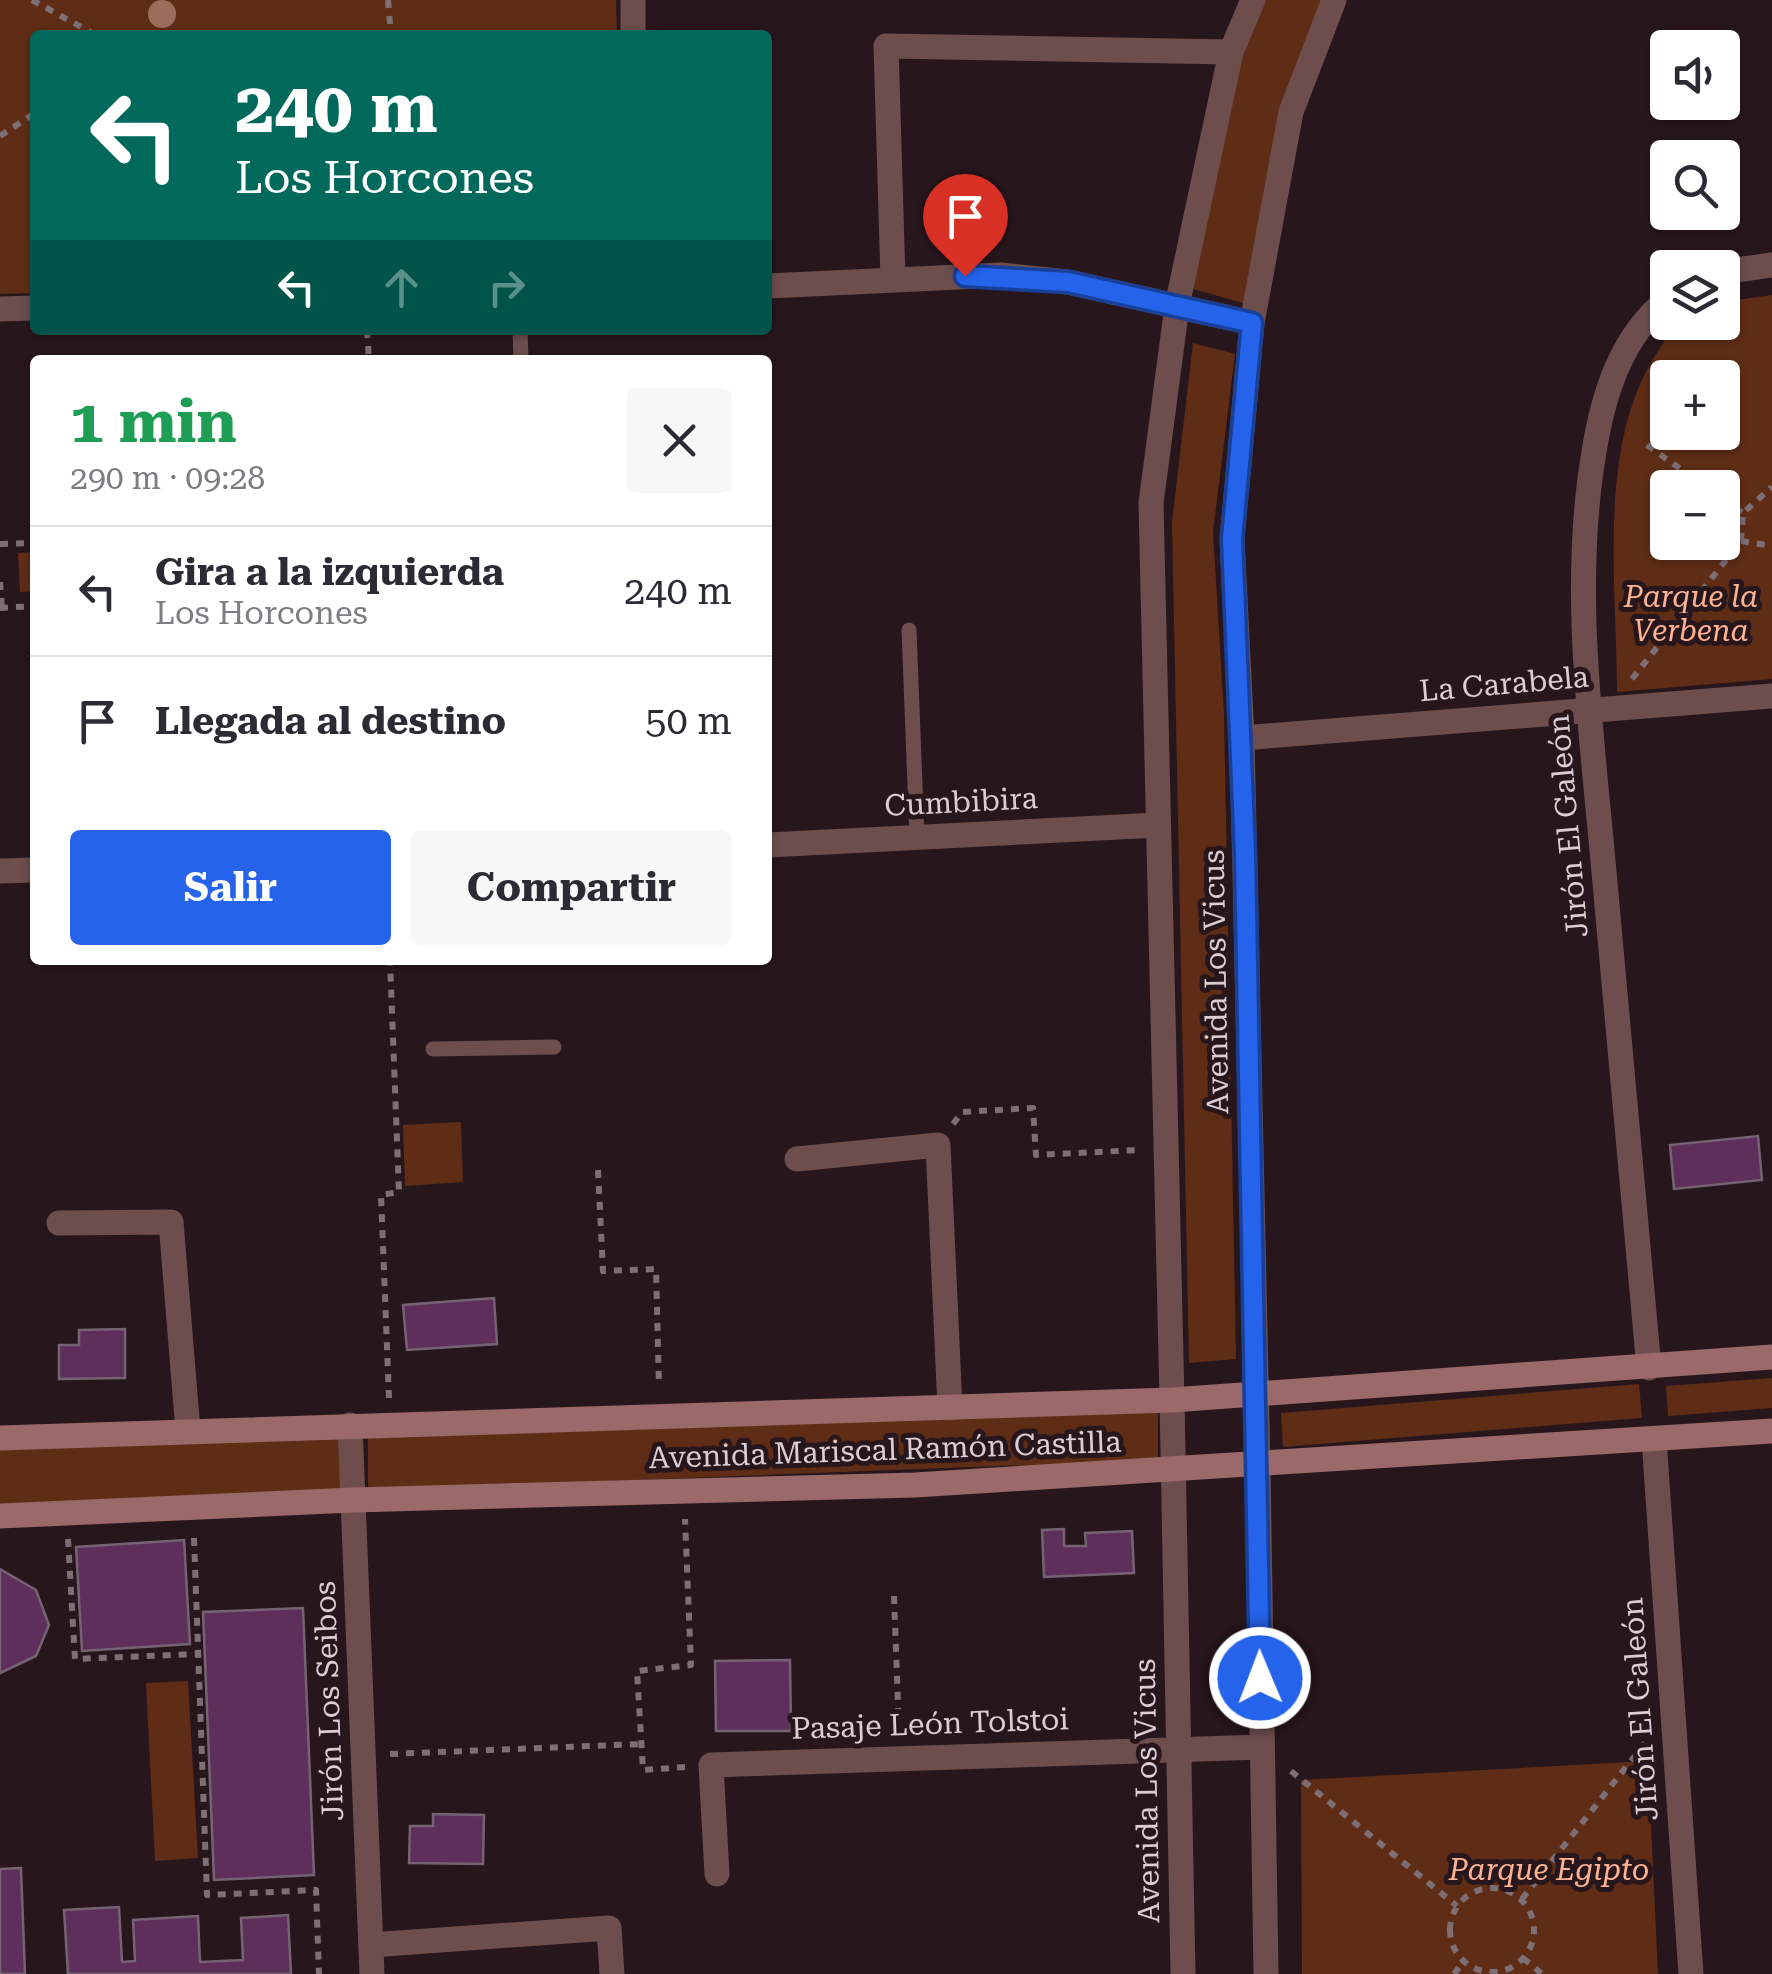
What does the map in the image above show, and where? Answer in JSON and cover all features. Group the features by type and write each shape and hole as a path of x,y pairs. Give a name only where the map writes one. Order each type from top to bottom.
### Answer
{"main road":[{"name":"Avenida Mariscal Ramón Castilla","path":"0,1438 1172,1400 1772,1357"},
{"name":"Avenida Mariscal Ramón Castilla","path":"0,1516 353,1500 915,1485 1258,1467 1772,1431"}],"street":[{"path":"632,0 633,30"},
{"name":"Avenida Los Vicus","path":"1183,1974 1151,503 1177,306 1231,52 1253,0"},
{"name":"Avenida Los Vicus","path":"1266,1974 1258,1396 1242,738 1232,539 1252,323 1291,112 1334,0"},
{"path":"893,279 886,46 1231,52"},
{"path":"1740,270 1772,266"},
{"path":"772,286 1001,275 1068,282 1252,323"},
{"path":"0,309 30,308"},
{"name":"Jirón El Galeón","path":"1649,1368 1590,709 1584,549 1593,454 1605,398 1623,352 1650,313"},
{"name":"La Carabela","path":"1242,738 1772,696"},
{"name":"Cumbibira","path":"772,845 1158,826"},
{"path":"0,871 30,870"},
{"path":"797,1159 938,1145 950,1408"},
{"path":"59,1222 171,1222 188,1431"},
{"name":"Jirón Los Seibos","path":"350,1426 372,1974"},
{"name":"Jirón El Galeón","path":"1654,1439 1690,1974"},
{"name":"Pasaje León Tolstoi","path":"711,1765 1262,1747"},
{"path":"711,1765 718,1874"},
{"path":"371,1945 609,1928 612,1974"}],"lane":[{"path":"909,630 917,837"},
{"path":"433,1049 554,1047"}],"path":[{"path":"32,0 87,30"},
{"path":"388,0 391,30"},
{"path":"0,136 30,116"},
{"path":"1647,445 1682,470"},
{"path":"1632,677 1741,540 1742,513 1771,493"},
{"path":"1741,540 1772,546"},
{"path":"0,544 30,543"},
{"path":"0,582 1,608 30,606"},
{"path":"390,965 398,1192 382,1195 392,1424"},
{"path":"938,1145 962,1112 1033,1108 1036,1156 1165,1149"},
{"path":"598,1170 603,1271 656,1269 660,1417"},
{"path":"684,1490 691,1665 637,1671 643,1770 711,1765"},
{"path":"193,1507 207,1895 316,1890 319,1974"},
{"path":"66,1513 76,1660 198,1654"},
{"path":"894,1596 900,1758"},
{"path":"1522,1900 1672,1708"},
{"path":"364,1755 642,1744"},
{"path":"1262,1747 1457,1906"},
{"path":"1495,1888 1522,1900 1534,1925 1533,1940 1523,1958 1507,1970 1494,1972 1464,1962 1452,1945 1449,1932 1457,1906 1480,1889 1495,1888"},
{"path":"1523,1958 1542,1974"},
{"path":"1454,1974 1464,1962"}],"green space":[{"path":"0,0 616,0 617,30 30,30 30,293 0,294"},
{"path":"1263,0 1322,0 1246,304 1190,288 1239,58"},
{"name":"Parque la Verbena","path":"1772,295 1772,679 1617,692 1614,516 1618,472 1625,429 1650,366 1650,450 1740,450 1740,360 1653,360 1666,340 1740,340 1740,300"},
{"path":"1193,343 1235,354 1213,532 1224,714 1236,1359 1189,1363 1172,522"},
{"path":"30,552 30,591 20,592 18,553"},
{"path":"461,1122 463,1182 405,1186 403,1125"},
{"path":"1772,1378 1772,1408 1668,1416 1666,1386"},
{"path":"1639,1384 1642,1418 1283,1447 1281,1413"},
{"path":"1158,1412 1158,1460 368,1490 368,1438"},
{"path":"342,1438 343,1489 0,1504 0,1450"},
{"path":"188,1681 198,1858 155,1861 146,1683"},
{"name":"Parque Egipto","path":"1648,1761 1658,1974 1302,1974 1301,1780"}],"building":[{"path":"1758,1136 1762,1180 1674,1189 1670,1145"},
{"path":"494,1298 497,1344 407,1350 403,1305"},
{"path":"125,1329 125,1378 59,1379 59,1345 79,1345 79,1330"},
{"path":"1064,1529 1064,1546 1086,1546 1085,1533 1132,1531 1134,1573 1044,1577 1042,1530"},
{"path":"184,1540 190,1644 82,1651 76,1547"},
{"path":"0,1569 36,1590 49,1625 36,1656 0,1673"},
{"path":"303,1608 314,1875 214,1880 203,1612"},
{"path":"790,1660 791,1731 716,1731 715,1661"},
{"path":"433,1814 484,1815 483,1864 409,1863 410,1826 433,1826"},
{"path":"21,1868 25,1974 0,1974 0,1869"},
{"path":"119,1907 122,1962 135,1961 133,1920 198,1916 200,1962 243,1960 241,1918 288,1915 291,1974 68,1974 64,1910"}],"route":[{"path":"965,276 1001,275 1068,282 1252,323 1232,539 1245,854 1258,1396 1260,1678"}]}
